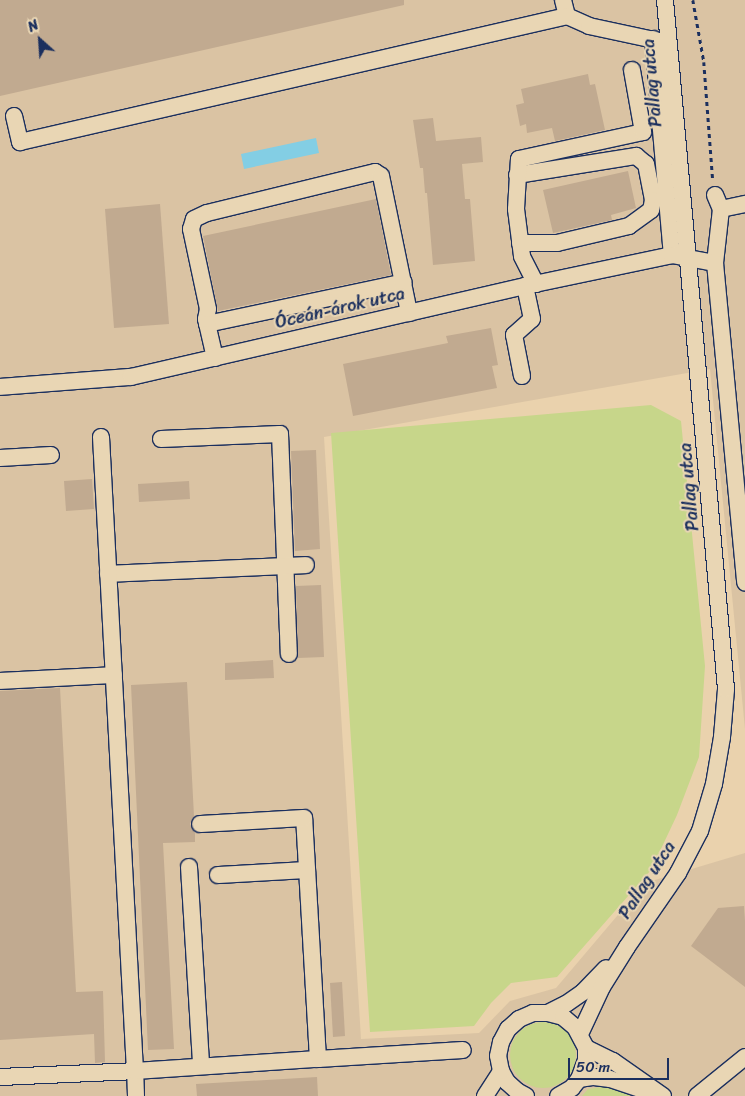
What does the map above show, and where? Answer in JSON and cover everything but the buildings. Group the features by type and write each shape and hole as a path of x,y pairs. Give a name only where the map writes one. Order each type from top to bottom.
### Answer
{"street":[{"name":"Pallag utca","path":"627,947 678,873 700,831 714,784 722,737 726,689 680,256 661,41 664,0"},
{"path":"14,116 20,142 565,8 589,26 661,41"},
{"path":"522,376 514,335 532,318 530,285 522,256 516,209 519,158 643,132 632,70"},
{"path":"517,175 636,156 646,164 653,200 651,210 629,226 557,243 520,243"},
{"path":"214,358 207,324 208,309 191,229 194,219 207,212 375,172 381,176 409,313"},
{"path":"745,204 718,202 715,263 742,529 745,583"},
{"path":"680,256 715,263"},
{"name":"Óceán-árok utca","path":"0,387 130,377 530,285 680,256"},
{"path":"207,324 404,282"},
{"path":"161,439 280,434 289,654"},
{"path":"101,437 136,1096"},
{"path":"0,458 51,455"},
{"path":"108,574 306,565"},
{"path":"0,681 114,675"},
{"path":"200,824 304,818 318,1059"},
{"path":"189,867 201,1066"},
{"path":"218,875 307,870"},
{"path":"548,1013 566,1004 583,992 627,947"},
{"path":"570,1090 586,1060 583,1041 602,987 627,947"},
{"path":"526,1096 517,1092 507,1082 501,1071 498,1056 501,1042 508,1028 519,1019 533,1013 548,1013 563,1017 583,1041 663,1096"},
{"path":"0,1077 463,1050"},
{"path":"697,1096 745,1057"},
{"path":"485,1096 501,1071"},
{"path":"570,1090 594,1078 610,1079 663,1096"}],"path":[{"path":"693,0 704,62 718,202"}],"shaded area":[{"path":"0,0 745,0 745,729 710,369 324,437 361,1039 479,1033 510,1001 556,988 645,883 745,853 745,1096 0,1096"}],"green space":[{"path":"651,405 681,421 705,666 699,757 677,815 651,870 557,977 511,983 491,1003 474,1026 370,1032 331,433"},
{"path":"536,1022 550,1022 562,1027 571,1036 576,1048 574,1068 567,1079 550,1088 536,1088 524,1083 515,1074 510,1062 510,1048 515,1036 524,1027"},
{"path":"607,1086 636,1096 582,1096 588,1089"}],"water":[{"path":"316,138 319,153 244,169 241,154"}]}
